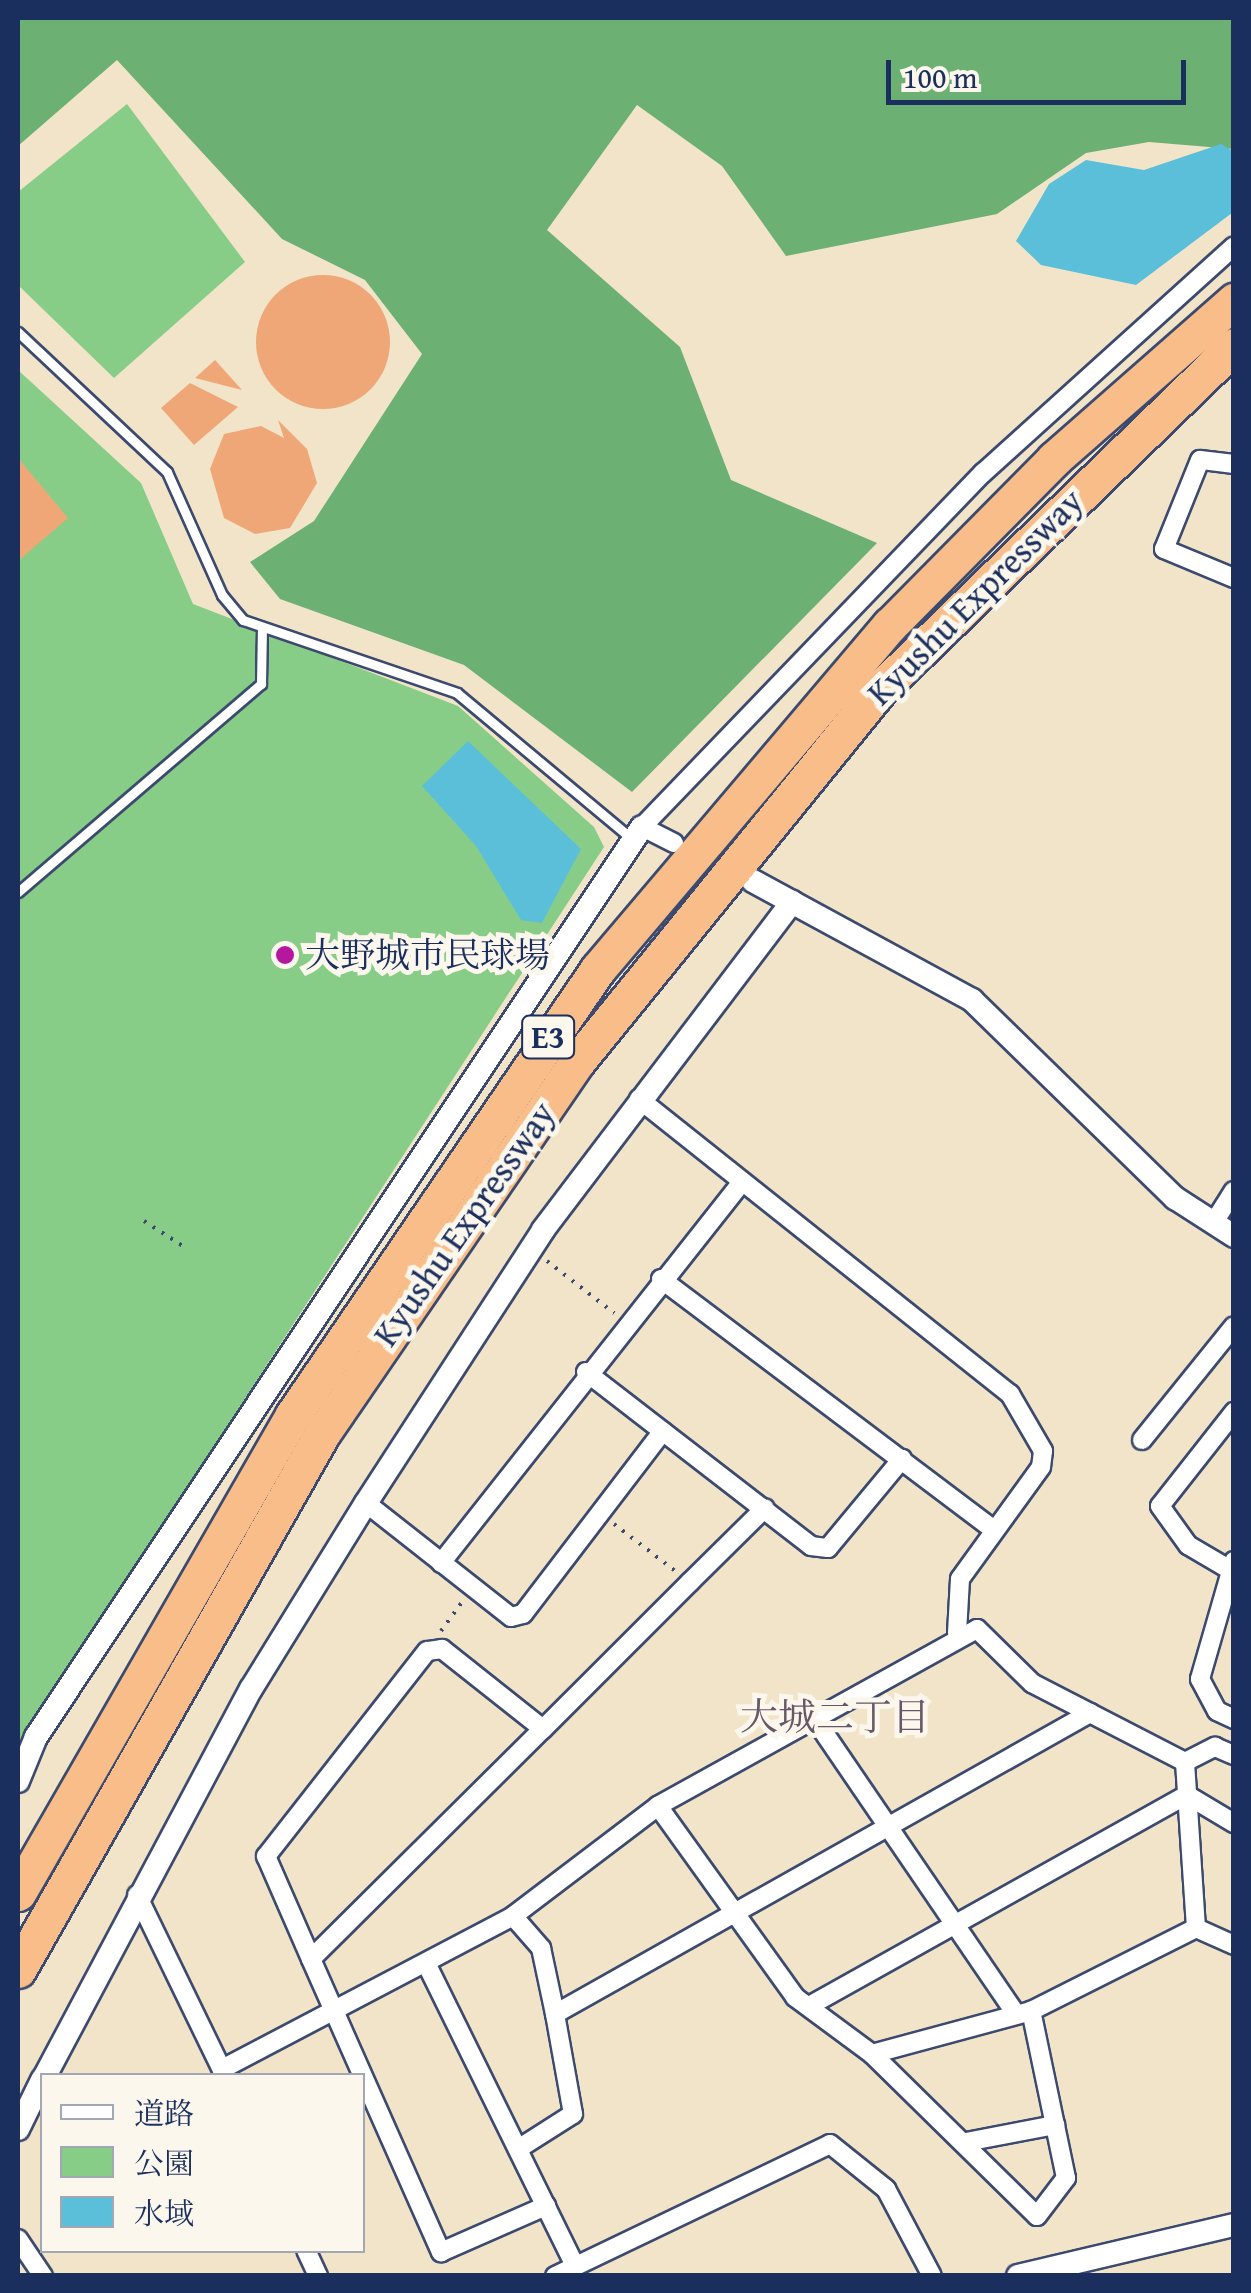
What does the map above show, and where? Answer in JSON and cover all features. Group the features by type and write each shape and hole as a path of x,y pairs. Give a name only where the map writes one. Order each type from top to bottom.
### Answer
{"highway":[{"name":"Kyushu Expressway","path":"18,1893 293,1415 598,968 890,625 1054,460 1234,301"},
{"name":"Kyushu Expressway","path":"18,1970 322,1434 576,1063 877,692 1234,346"}],"street":[{"path":"18,1782 27,1730 638,833 983,472 1234,246"},
{"path":"1234,464 1200,460 1164,549 1234,578"},
{"path":"638,833 674,843"},
{"path":"753,881 972,1000 1212,1224 1234,1236"},
{"path":"47,2073 136,1895 366,1503 530,1248 639,1099 792,902"},
{"path":"639,1099 1010,1394 1044,1451 960,1578 957,1633"},
{"path":"441,1563 586,1372 742,1182"},
{"path":"1212,1224 1234,1190"},
{"path":"661,1278 994,1530"},
{"path":"1142,1440 1234,1326"},
{"path":"586,1372 810,1546 828,1548 902,1459"},
{"path":"1234,1412 1160,1506 1188,1545 1230,1565 1200,1679 1234,1719"},
{"path":"366,1503 511,1617 523,1614 663,1432"},
{"path":"311,1959 765,1508"},
{"path":"136,1895 224,2072 336,2016 513,1916 658,1806 957,1633 977,1629 1032,1683 1185,1762"},
{"path":"361,2073 266,1856 426,1651 442,1649 543,1729"},
{"path":"555,2014 1090,1713"},
{"path":"658,1806 809,2006 872,2054 1038,2216 1066,2178 1024,2012 812,1715"},
{"path":"1185,1762 1215,1746 1234,1755"},
{"path":"1185,1762 1196,1928"},
{"path":"1188,1795 1234,1823"},
{"path":"809,2006 955,1919 1188,1795"},
{"path":"513,1916 541,1948 573,2114 518,2149"},
{"path":"1196,1928 1234,1945"},
{"path":"872,2054 1024,2012 1196,1928"},
{"path":"427,1966 574,2264"},
{"path":"365,2081 441,2252 546,2206"},
{"path":"18,2129 40,2086"},
{"path":"966,2142 1055,2125"},
{"path":"555,2276 830,2144 886,2190 932,2276"},
{"path":"1018,2276 1234,2225"},
{"path":"18,2239 42,2276"},
{"path":"307,2253 318,2276"}],"lane":[{"path":"18,332 157,460 222,595 262,627 457,693 638,833"},
{"path":"18,892 261,684 262,627"}],"path":[{"path":"144,1221 183,1246"},
{"path":"530,1248 626,1322"},
{"path":"600,1514 690,1582"},
{"path":"426,1651 473,1588"}],"green space":[{"path":"18,18 1233,18 1233,149 1149,142 1086,153 997,214 786,256 722,166 637,105 547,230 680,347 731,480 877,543 632,792 464,665 280,599 250,562 314,521 422,354 365,280 282,239 117,60 18,146"},
{"path":"127,104 245,262 114,378 18,285 18,192"},
{"path":"18,370 141,483 193,604 458,706 594,827 604,847 18,1747"}],"water":[{"path":"1221,144 1233,151 1232,213 1136,285 1041,265 1016,241 1049,184 1086,160 1144,170"},
{"path":"468,741 581,849 542,923 521,920 476,846 422,786"}],"building":[{"path":"323,275 349,280 370,295 385,316 390,342 385,368 370,389 349,404 323,409 297,404 276,389 261,368 256,342 261,316 276,295 297,280"},
{"path":"215,360 242,390 195,378"},
{"path":"190,383 238,407 194,445 161,408"},
{"path":"278,420 307,449 317,483 290,528 255,534 224,518 210,469 224,434 261,426 284,438"},
{"path":"18,458 68,518 18,561"}],"place":[{"name":"大野城市民球場","path":"285,955"}],"district":[{"name":"大城二丁目","path":"835,1717"}]}
